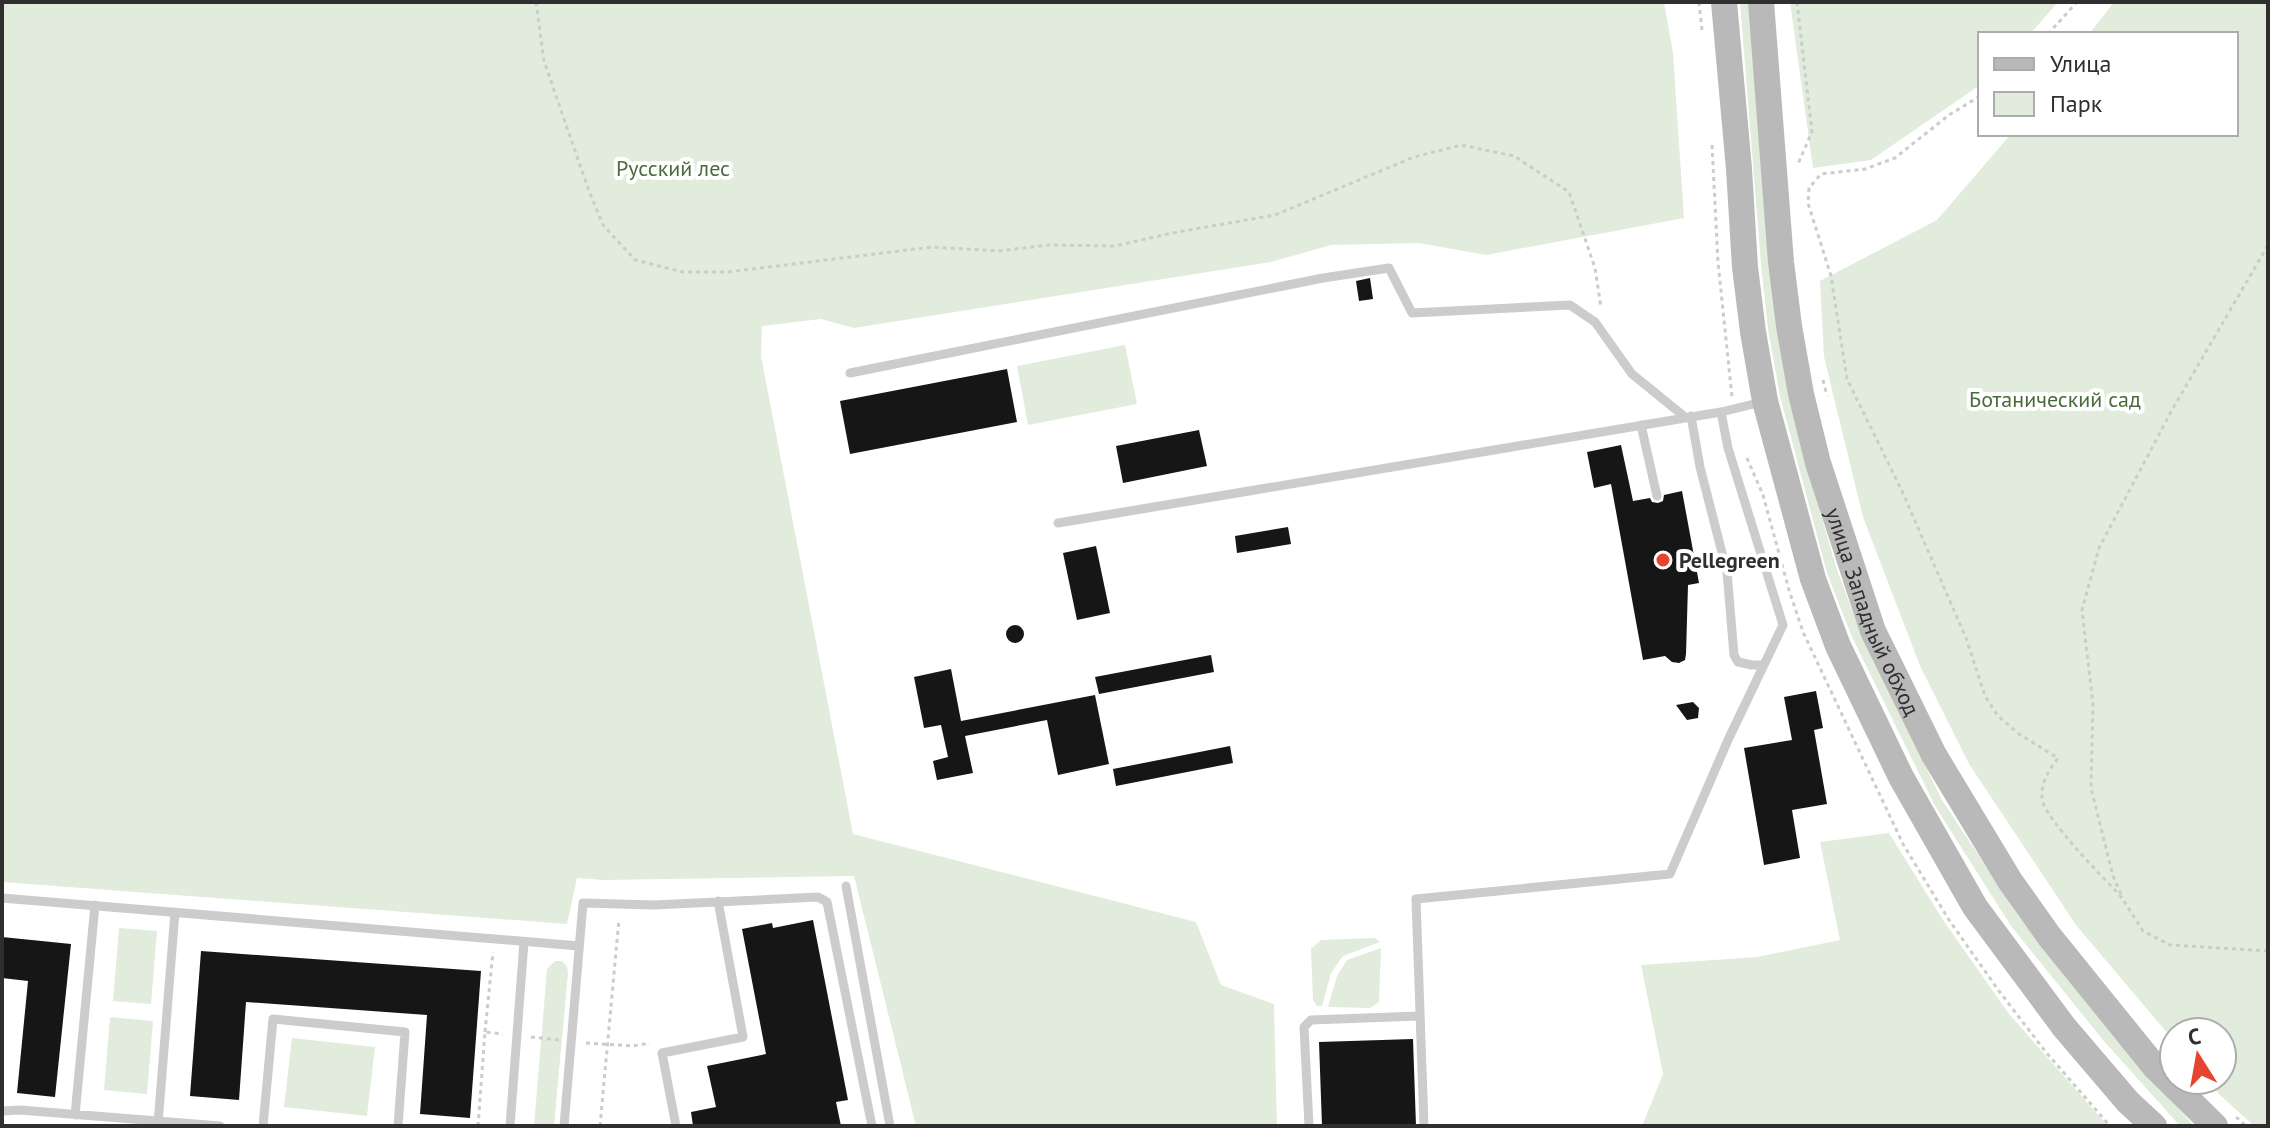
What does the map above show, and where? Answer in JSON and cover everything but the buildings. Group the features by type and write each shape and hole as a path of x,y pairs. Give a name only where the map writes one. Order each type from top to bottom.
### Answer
{"main road":[{"name":"улица Западный обход","path":"1724,2 1745,267 1765,401 1813,579 1838,646 1901,777 1975,907 2064,1027 2128,1102 2154,1126"},
{"name":"улица Западный обход","path":"1761,2 1781,262 1801,394 1818,463 1873,631 1934,755 2010,881 2049,936 2155,1067 2215,1126"},
{"path":"2128,1102 2141,1126"}],"lane":[{"path":"850,373 1323,278 1389,268 1412,313 1570,305 1595,322 1632,374 1688,417 1727,572 1734,655 1738,662 1764,665"},
{"path":"1058,523 1721,412 1765,401"},
{"path":"1424,1126 1416,899 1670,874 1728,740 1783,625 1728,448 1721,412"},
{"path":"1641,425 1657,496"},
{"path":"846,886 890,1126"},
{"path":"564,1126 583,903 654,905 818,897 827,902 872,1126"},
{"path":"2,898 579,946"},
{"path":"676,1126 662,1053 743,1037 718,901"},
{"path":"75,1115 95,905"},
{"path":"158,1123 175,912"},
{"path":"510,1126 524,942"},
{"path":"1309,1126 1304,1027 1311,1020 1420,1016"},
{"path":"263,1126 273,1019 405,1032 398,1126"},
{"path":"2,1111 220,1126"}],"path":[{"path":"536,2 544,61 589,191 603,225 635,260 683,272 728,272 932,247 998,251 1049,245 1115,246 1275,215 1414,157 1461,145 1514,156 1569,192 1595,268 1610,343"},
{"path":"1797,2 1812,132 1797,164 1798,178"},
{"path":"2050,32 2077,2"},
{"path":"1978,97 1949,115 1895,158 1865,169 1821,174 1809,188 1808,203 1831,276 1847,379 1902,491 1966,638 1985,696 1998,716 2019,734 2058,758 2043,779 2042,802 2066,836 2124,900"},
{"path":"2268,245 2172,410 2099,548 2082,610 2093,704 2091,788 2113,876 2128,910 2143,931 2170,945 2268,951"},
{"path":"1823,379 1829,408"},
{"path":"600,1126 620,904"},
{"path":"478,1126 494,939"},
{"path":"485,1032 607,1045 633,1046 663,1041"}],"green space":[{"name":"Русский лес","path":"2,2 1664,2 1673,53 1684,218 1486,255 1419,243 1331,245 1271,262 854,328 821,319 762,326 761,356 853,834 1196,922 1221,985 1274,1004 1277,1126 916,1126 854,876 577,878 567,924 2,882"},
{"path":"1740,2 1749,2 1807,466 1836,567 1861,634 1942,800 2020,918 2110,1032 2158,1086 2158,1096 2167,1096 2194,1126 2180,1126 2103,1040 2011,926 1935,806 1852,637 1827,573 1780,396 1761,264"},
{"path":"1790,2 2058,2 2032,32 1978,32 1978,86 1871,160 1813,168"},
{"name":"Ботанический сад","path":"2114,2 2268,2 2268,1126 2254,1126 2221,1096 2238,1096 2238,1016 2158,1016 2158,1022 2076,925 1969,764 1920,666 1863,517 1824,357 1820,281 1937,220 2009,136 2238,136 2238,32 2091,32"},
{"path":"1125,345 1137,404 1028,425 1017,366"},
{"path":"1889,833 1943,920 2009,1014 2108,1126 1642,1126 1663,1074 1641,965 1757,957 1840,940 1820,842"},
{"path":"119,928 157,931 151,1004 113,1001"},
{"path":"1375,938 1380,942 1343,956 1331,973 1322,1006 1317,1006 1313,1000 1311,949 1321,940"},
{"path":"1381,948 1379,1002 1370,1008 1328,1007 1337,976 1347,960"},
{"path":"555,961 562,961 568,973 554,1126 534,1126 547,969"},
{"path":"110,1017 153,1021 147,1094 104,1090"},
{"path":"292,1038 375,1047 367,1116 284,1107"}],"place":[{"name":"Pellegreen","path":"1663,560"}]}
